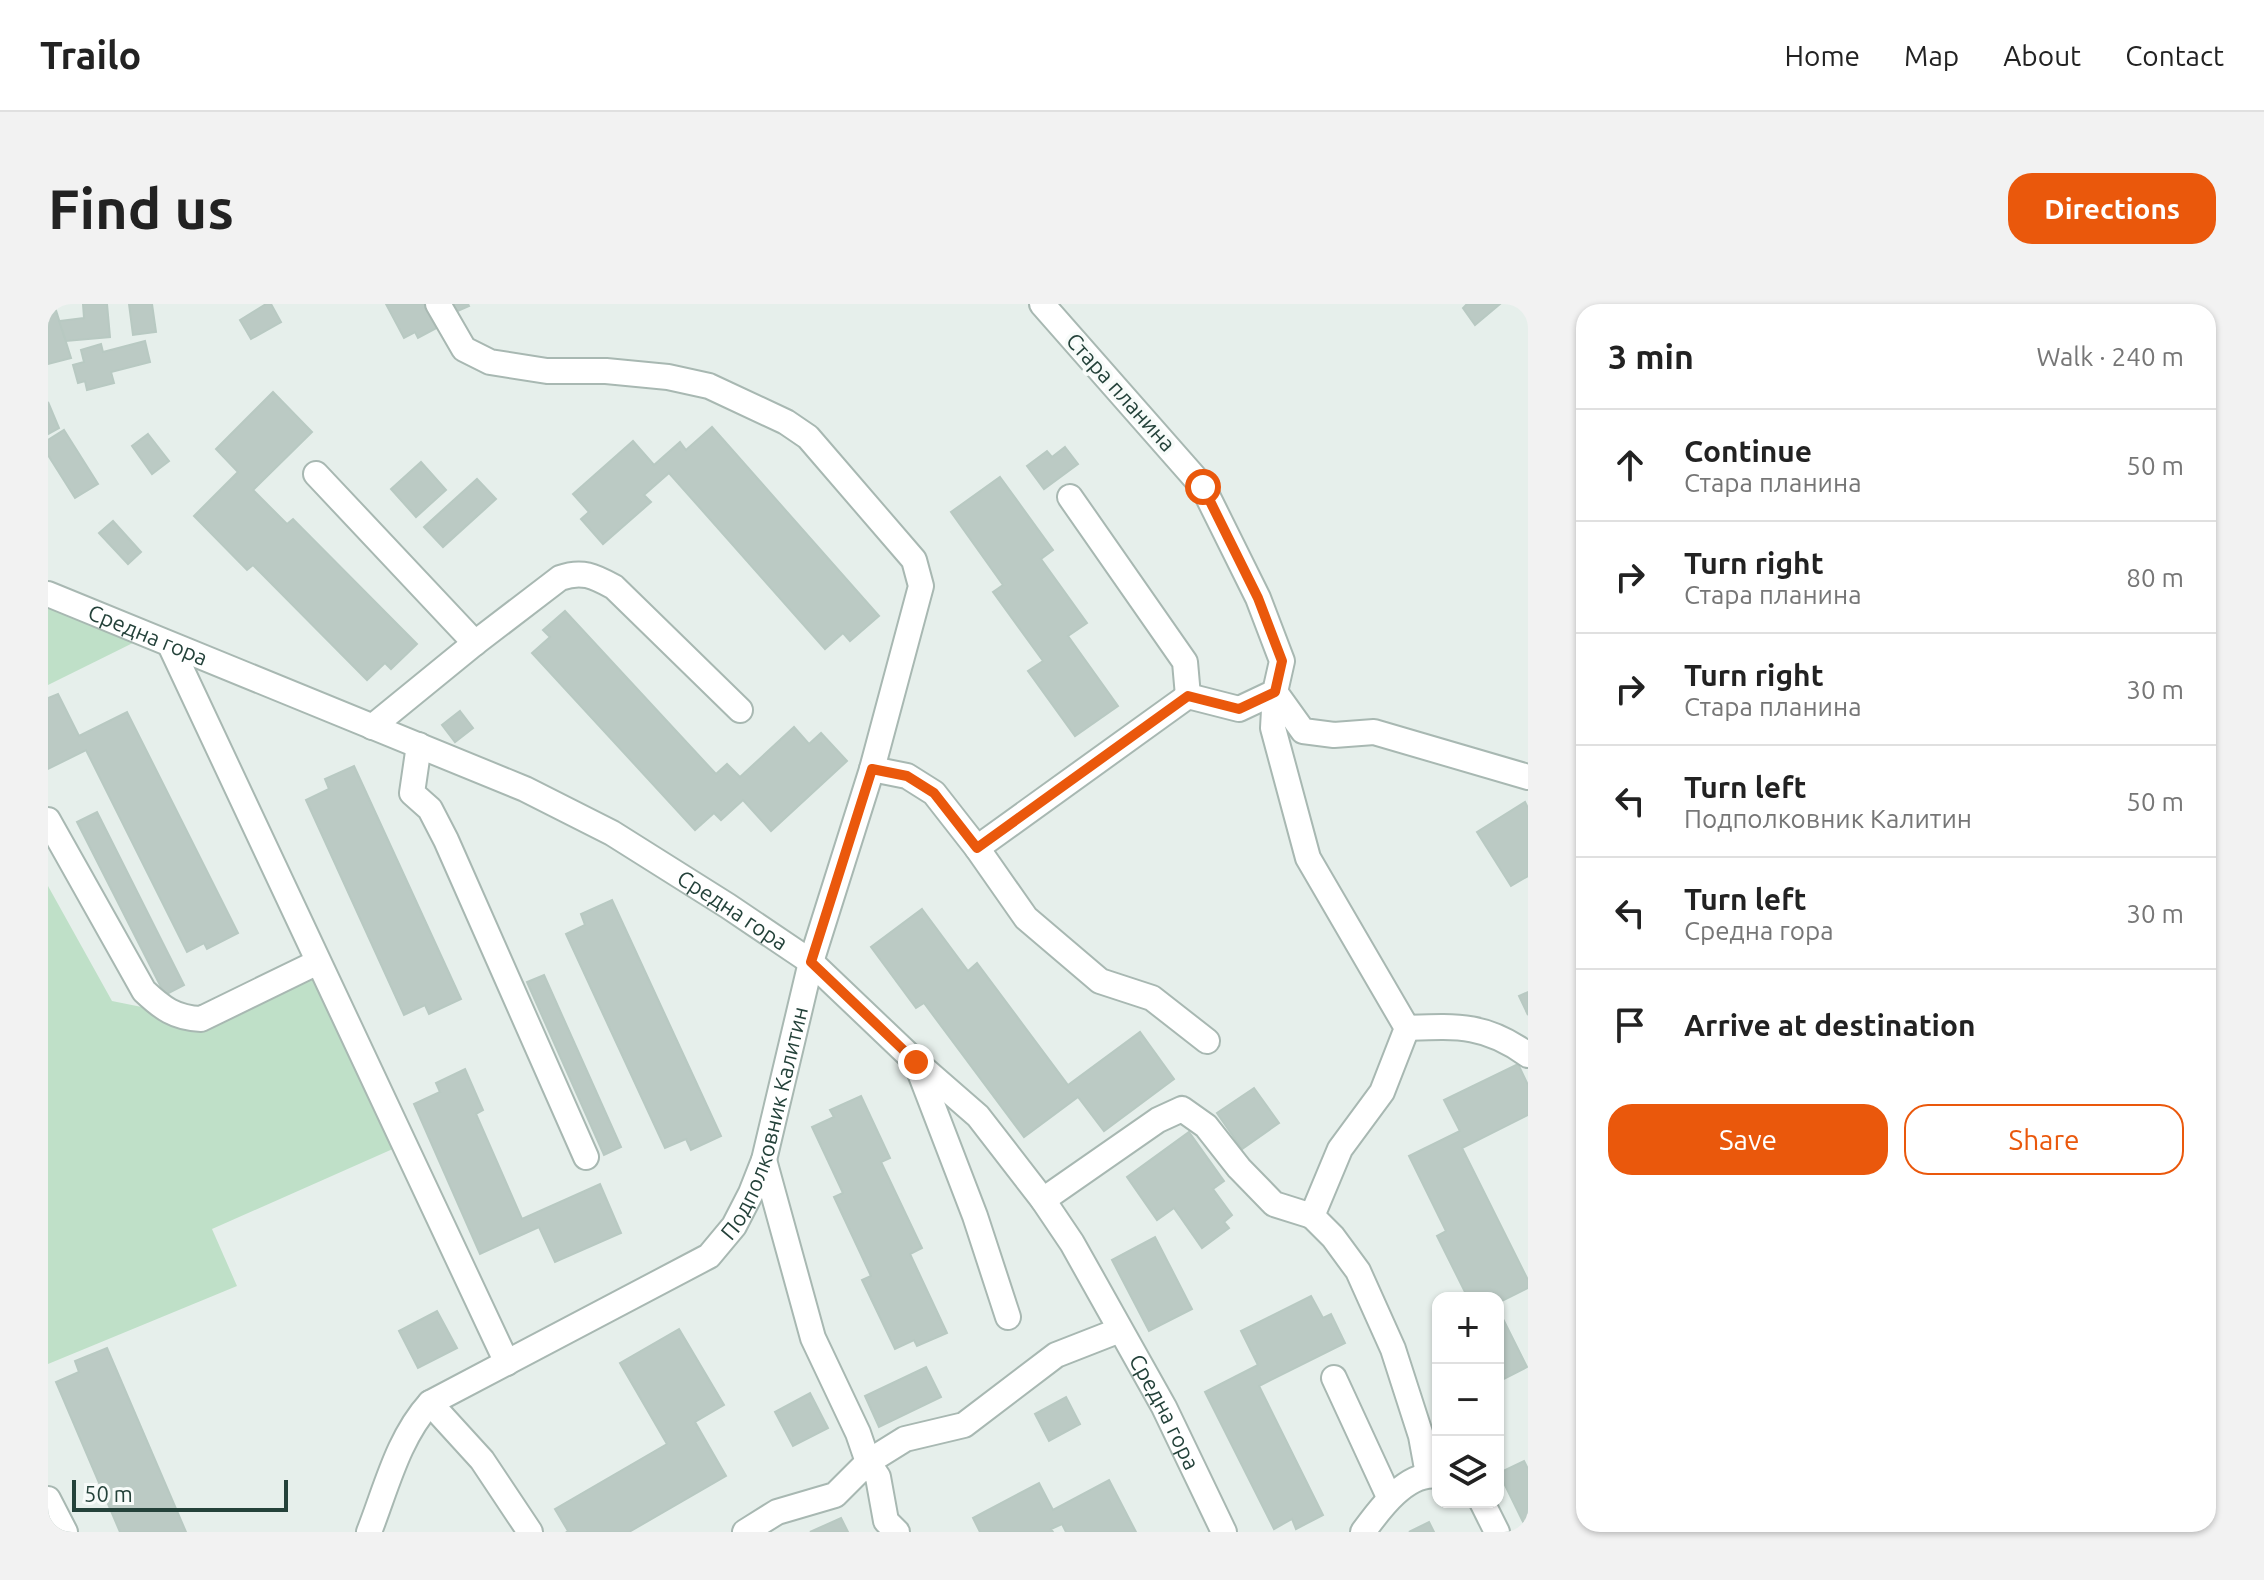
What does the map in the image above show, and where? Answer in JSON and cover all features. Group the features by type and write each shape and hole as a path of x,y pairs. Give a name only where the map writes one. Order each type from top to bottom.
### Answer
{"street":[{"name":"Подполковник Калитин","path":"369,1532 405,1440 416,1418 430,1403 709,1256 734,1226 764,1160 811,962 872,769 921,586 914,560 808,437 786,422 746,406 709,386 668,377 606,371 547,371 490,362 464,349 438,304"},
{"name":"Стара планина","path":"1042,304 1203,487 1258,598 1282,661 1275,692 1273,728 1308,858 1407,1028"},
{"path":"316,474 475,643"},
{"path":"1070,497 1185,662 1188,696"},
{"path":"372,727 475,643 560,578 573,573 590,574 614,587 740,710"},
{"name":"Средна гора","path":"48,594 525,789 612,833 811,962 978,1116 1043,1200 1072,1243 1164,1407 1224,1532"},
{"path":"170,645 507,1363"},
{"path":"1188,696 1239,709 1275,692 1303,731 1334,735 1374,732 1528,777"},
{"path":"977,848 1188,696"},
{"path":"419,745 412,793 430,809 446,840 586,1157"},
{"path":"872,769 907,776 934,793 1026,918 1100,981 1152,998 1207,1041"},
{"path":"48,820 144,991 162,1009 183,1018 201,1019 318,962"},
{"path":"1312,1216 1340,1149 1382,1092 1407,1028 1461,1026 1505,1038 1528,1055"},
{"path":"916,1062 975,1216 1008,1317"},
{"path":"1043,1200 1158,1120 1182,1109 1206,1126 1239,1168 1274,1204 1312,1216 1333,1237 1358,1271 1393,1349 1432,1472"},
{"path":"764,1160 813,1338 858,1433 868,1462 878,1477 886,1521 897,1532"},
{"path":"745,1532 777,1512 835,1495 868,1462 905,1439 964,1425 1056,1355 1120,1330"},
{"path":"1334,1378 1389,1497"},
{"path":"430,1403 482,1460 530,1532"},
{"path":"1363,1532 1389,1497 1432,1476"},
{"path":"48,1499 65,1532"},
{"path":"1485,1508 1497,1532"}],"green space":[{"path":"48,594 147,636 48,685"},
{"path":"48,886 112,1001 201,1019 318,962 404,1144 212,1229 237,1286 48,1364"}],"building":[{"path":"48,304 54,304 71,358 48,364"},
{"path":"83,304 107,304 110,337 66,341 59,321 84,318"},
{"path":"129,304 152,304 156,332 133,335"},
{"path":"271,304 281,322 251,339 240,320"},
{"path":"386,304 431,304 442,325 418,338 415,332 404,338"},
{"path":"447,304 468,304 469,306 451,314"},
{"path":"1467,304 1500,304 1475,325 1463,308"},
{"path":"145,341 150,362 111,372 114,383 87,390 85,381 78,383 73,365 84,362 81,350 101,344 103,352"},
{"path":"273,392 312,432 253,490 287,524 293,519 417,644 391,669 385,663 367,680 253,565 247,570 194,516 238,472 216,449"},
{"path":"48,402 59,428 48,434"},
{"path":"712,427 879,616 850,641 843,633 825,649 669,473 644,495 651,502 603,544 581,519 589,512 573,494 633,441 654,465 680,442 686,450"},
{"path":"64,430 98,484 75,498 48,455 48,440"},
{"path":"148,434 169,461 152,474 132,446"},
{"path":"1065,447 1078,464 1044,489 1027,466 1047,451 1052,457"},
{"path":"421,462 446,490 416,517 391,489"},
{"path":"1000,477 1053,550 1041,559 1087,623 1068,636 1118,706 1075,736 1028,671 1043,661 993,592 1003,585 951,512"},
{"path":"477,479 496,499 443,547 424,527"},
{"path":"113,521 141,552 128,564 99,533"},
{"path":"565,611 716,774 727,764 740,777 794,727 809,744 821,733 847,761 771,831 743,800 721,820 714,813 695,830 532,653 550,637 543,630"},
{"path":"58,694 79,736 127,712 238,933 207,949 204,943 187,952 86,750 48,769 48,698"},
{"path":"460,711 473,728 455,742 442,725"},
{"path":"354,766 461,999 429,1014 425,1005 404,1015 306,800 329,789 325,779"},
{"path":"1525,802 1528,808 1528,876 1511,886 1477,832"},
{"path":"97,812 184,985 165,995 77,822"},
{"path":"612,900 721,1136 691,1150 686,1139 665,1148 566,934 585,925 581,914"},
{"path":"922,909 968,971 977,963 1068,1085 1140,1032 1174,1079 1104,1131 1078,1097 1024,1137 924,1003 916,1008 871,947"},
{"path":"544,975 621,1147 604,1155 527,982"},
{"path":"1528,992 1528,1015 1519,996"},
{"path":"1518,1064 1528,1085 1528,1115 1462,1148 1528,1280 1528,1288 1504,1300 1504,1292 1465,1292 1437,1236 1446,1231 1409,1156 1460,1131 1444,1100"},
{"path":"465,1069 483,1110 476,1114 522,1219 600,1184 621,1233 555,1262 539,1227 480,1254 414,1104 440,1092 436,1083"},
{"path":"1254,1088 1279,1123 1242,1149 1217,1113"},
{"path":"861,1096 890,1158 881,1162 922,1248 910,1254 947,1333 917,1346 914,1340 895,1349 862,1280 871,1276 834,1197 843,1193 812,1127 834,1117 830,1110"},
{"path":"1189,1132 1224,1181 1213,1189 1232,1215 1224,1222 1229,1228 1202,1248 1174,1208 1157,1220 1127,1177"},
{"path":"1155,1237 1192,1309 1149,1331 1112,1260"},
{"path":"1311,1296 1323,1318 1331,1314 1345,1343 1259,1386 1323,1515 1296,1529 1292,1519 1274,1529 1205,1392 1258,1365 1241,1331"},
{"path":"437,1311 457,1348 418,1368 399,1331"},
{"path":"1504,1321 1527,1367 1504,1379"},
{"path":"679,1329 724,1405 695,1422 726,1476 629,1532 566,1532 555,1509 667,1444 620,1363"},
{"path":"107,1348 186,1532 120,1532 56,1382 79,1372 75,1361"},
{"path":"926,1367 941,1397 879,1427 865,1396"},
{"path":"810,1393 828,1428 793,1446 775,1412"},
{"path":"1066,1397 1080,1424 1049,1441 1035,1414"},
{"path":"1524,1461 1528,1469 1528,1532 1504,1483 1504,1471"},
{"path":"1109,1480 1136,1532 1066,1532 1062,1524 1051,1529 1053,1532 980,1532 973,1518 1039,1483 1053,1510"},
{"path":"841,1518 848,1532 810,1532"},
{"path":"1429,1522 1434,1532 1409,1532"}],"route":[{"path":"916,1062 811,962 872,769 907,776 934,793 977,848 1188,696 1239,709 1275,692 1282,661 1258,598 1203,487"}]}
